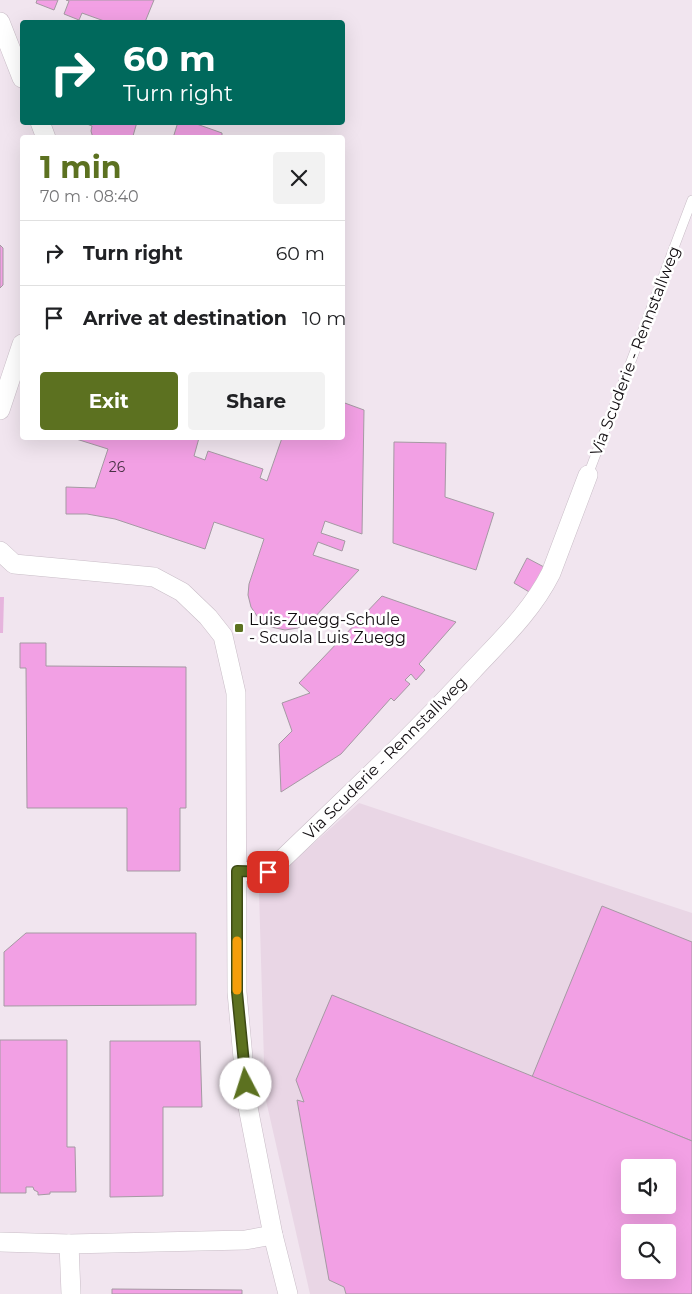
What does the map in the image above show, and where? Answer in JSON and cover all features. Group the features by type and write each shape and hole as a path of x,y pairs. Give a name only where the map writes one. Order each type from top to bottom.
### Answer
{"street":[{"path":"0,22 20,73"},
{"path":"0,410 20,350"},
{"name":"Via Scuderie - Rennstallweg","path":"237,871 268,872 426,721 521,619 544,588 551,573 588,475"},
{"path":"0,551 14,564 154,577 182,592 208,616 223,636 236,693 237,992 247,1102 273,1235 288,1294"},
{"path":"0,1242 69,1244 245,1240 273,1235"},
{"path":"69,1244 71,1294"}],"lane":[{"name":"Via Scuderie - Rennstallweg","path":"588,475 692,200"}],"shaded area":[{"path":"0,597 4,597 3,633 0,633"},
{"path":"359,803 692,913 692,1294 310,1294 265,1096 259,892"}],"building":[{"path":"37,0 58,0 54,10 36,3"},
{"path":"66,0 154,0 146,20 101,20 82,13 79,20 64,14 69,1"},
{"path":"90,125 136,125 133,135 92,135 92,126"},
{"path":"177,125 199,125 222,133 222,135 174,135"},
{"path":"0,245 3,248 3,285 0,288"},
{"path":"345,403 364,410 362,534 325,521 321,533 345,541 342,551 318,542 313,555 359,570 312,620 298,628 285,630 271,627 259,619 251,607 248,595 249,584 264,539 214,522 205,549 115,519 87,514 66,514 66,487 95,488 108,449 79,440 198,440 194,456 205,460 208,451 263,469 260,478 267,481 281,440 345,440"},
{"path":"394,442 446,443 445,497 494,513 476,570 393,543"},
{"path":"527,558 544,567 531,593 514,583"},
{"path":"382,596 456,622 419,664 425,670 416,680 411,674 405,680 410,684 394,701 391,698 341,754 281,792 279,744 292,731 282,703 310,693 299,683"},
{"path":"20,643 46,643 46,666 186,667 186,808 180,808 180,871 127,871 127,808 27,808 26,668 20,668"},
{"path":"602,906 692,942 692,1141 532,1077"},
{"path":"26,933 196,933 196,1005 4,1006 4,952"},
{"path":"332,995 692,1141 692,1294 346,1294 344,1287 329,1280 297,1100 304,1102 296,1080"},
{"path":"0,1040 67,1040 67,1147 75,1147 76,1192 50,1192 50,1194 38,1195 38,1192 33,1187 26,1187 26,1193 0,1193"},
{"path":"110,1041 200,1041 202,1107 163,1107 163,1196 110,1197"},
{"path":"112,1289 242,1290 242,1294 112,1294"}],"slow traffic":[{"path":"237,941 237,990"}],"place":[{"name":"Luis-Zuegg-Schule - Scuola Luis Zuegg","path":"239,628"}],"route":[{"path":"246,1084 237,992 237,871 268,872"}]}
